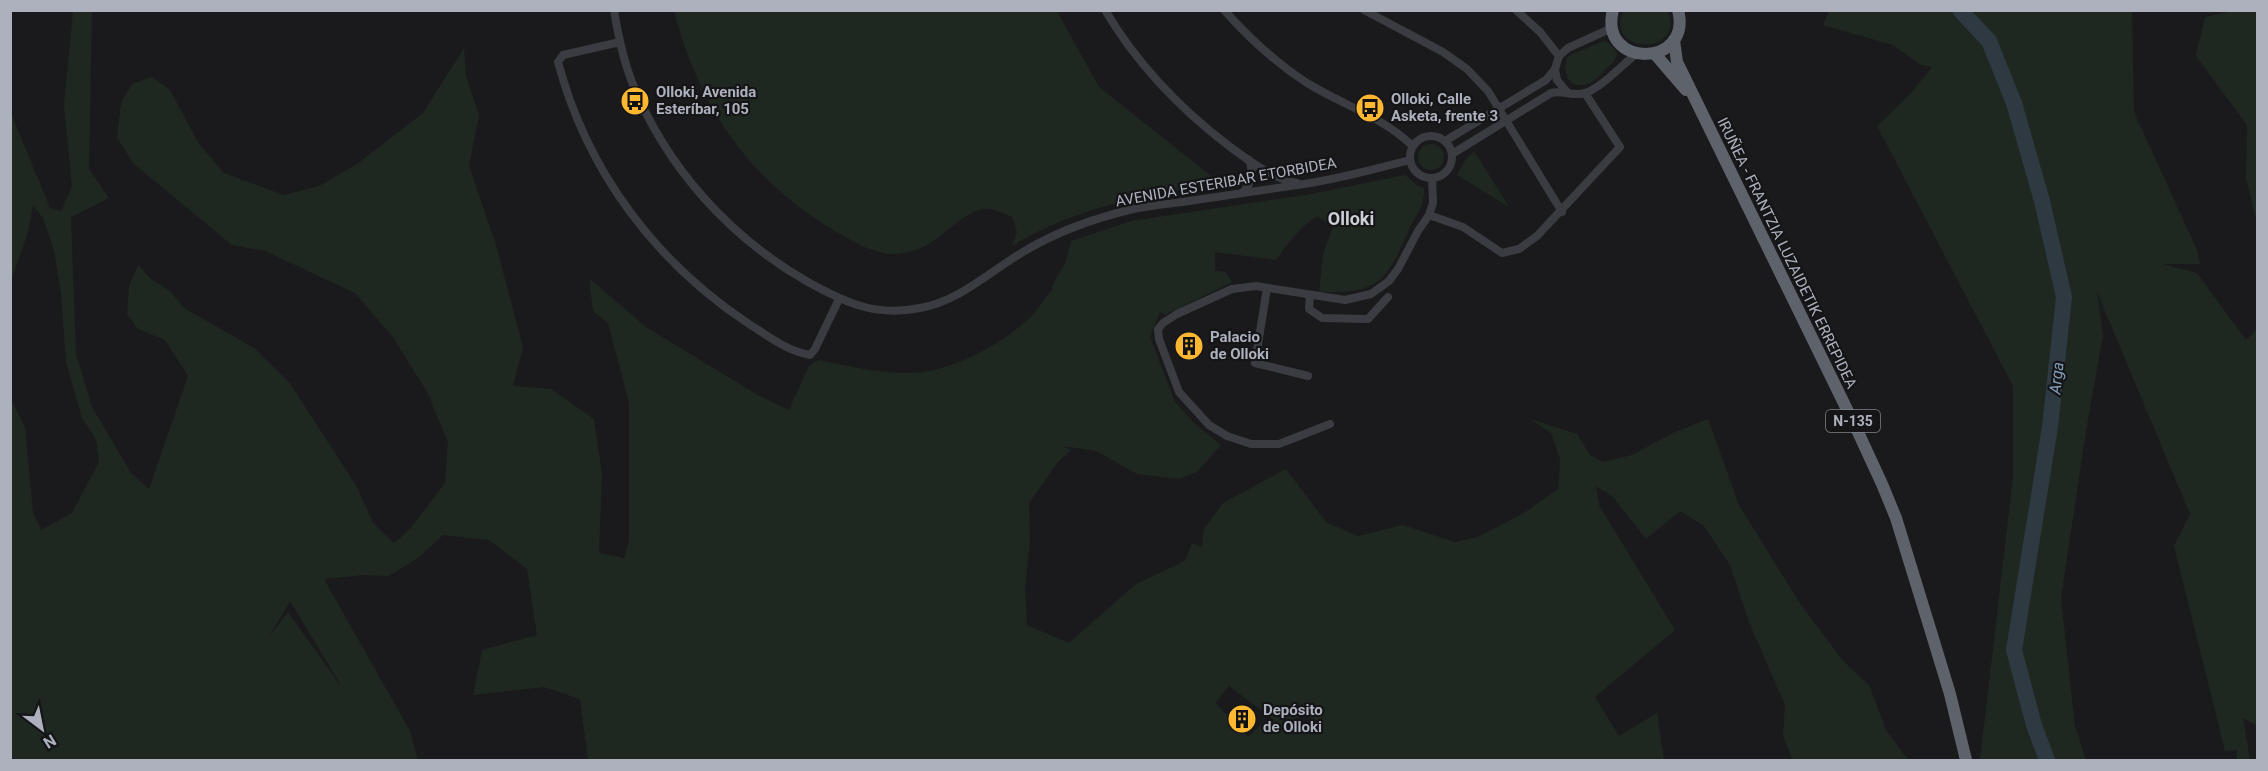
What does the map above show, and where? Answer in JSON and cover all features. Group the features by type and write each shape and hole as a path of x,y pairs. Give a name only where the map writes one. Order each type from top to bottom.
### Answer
{"highway":[{"path":"1613,10 1612,28 1620,44 1636,54 1655,54 1666,49 1674,40"},
{"name":"N-135","path":"1678,10 1680,25 1674,40 1677,62 1695,100"},
{"name":"N-135","path":"1655,54 1695,100"},
{"name":"IRUÑEA - FRANTZIA LUZAIDETIK ERREPIDEA","path":"1695,100 1853,421 1889,501 1950,694 1966,760"}],"street":[{"name":"AVENIDA ESTERIBAR ETORBIDEA","path":"614,10 620,42 632,82 646,112 663,142 700,194 722,219 754,247 781,266 840,299 867,309 892,311 921,308 963,293 1002,264 1026,250 1083,224 1134,209 1305,184 1410,160"},
{"path":"1105,10 1120,36 1171,98 1207,130 1270,173 1305,184"},
{"path":"1224,10 1256,44 1287,69 1329,96 1386,124 1413,146"},
{"path":"1364,10 1434,47 1467,69 1488,91 1562,212"},
{"path":"1516,10 1560,56"},
{"path":"1445,141 1546,80 1555,69 1560,56 1568,48 1612,28"},
{"path":"620,42 563,55 558,62 576,117 611,186 665,255 729,310 796,353 810,355 815,349 840,299"},
{"path":"1452,154 1551,93 1585,93 1596,87 1636,54"},
{"path":"1555,69 1557,80 1567,92"},
{"path":"1429,215 1462,227 1502,253 1519,249 1537,236 1562,212 1620,147 1585,93"},
{"path":"1431,136 1445,141 1452,154 1452,161 1445,173 1432,178 1420,176 1411,166 1413,146 1418,141 1431,136"},
{"path":"1242,193 1251,180 1252,167 1249,160"},
{"path":"1330,424 1279,444 1251,444 1227,436 1209,425 1179,392 1159,339 1158,329 1163,323 1232,289 1256,286 1345,300 1371,294 1389,281 1398,270 1429,215 1433,203 1432,178"},
{"path":"1267,288 1255,363 1308,376"},
{"path":"1310,295 1309,309 1322,318 1368,319 1388,297"}],"shaded area":[{"path":"92,10 89,169 109,198 71,217 76,354 92,407 131,473 149,489 188,376 165,340 138,329 127,314 129,286 138,265 150,278 170,291 184,308 254,348 289,382 357,487 373,523 394,543 410,529 445,483 448,442 427,392 393,337 355,293 265,251 232,245 134,164 117,138 121,103 132,84 152,77 170,90 199,144 224,173 284,195 319,186 357,164 423,113 464,48 466,76 479,115 469,166 496,245 523,347 513,386 551,389 594,419 602,474 599,553 624,558 629,542 629,403 608,323 593,311 589,278 646,327 756,394 789,410 809,366 818,360 863,369 908,373 938,369 985,350 1012,332 1039,307 1053,288 1051,288 1066,261 1071,241 1131,221 1311,194 1405,175 1424,188 1423,201 1393,263 1378,282 1355,290 1319,292 1323,254 1333,227 1317,216 1299,231 1276,260 1215,252 1215,271 1225,272 1232,282 1165,315 1160,312 1150,337 1175,402 1194,423 1221,445 1197,472 1179,479 1137,474 1096,451 1063,446 1071,450 1058,462 1029,503 1030,541 1025,589 1027,625 1069,643 1136,584 1185,561 1192,543 1202,547 1204,529 1223,503 1286,469 1326,522 1358,536 1403,525 1455,542 1478,537 1524,513 1558,489 1560,459 1551,433 1530,419 1577,434 1590,455 1603,462 1632,455 1673,433 1708,419 1739,505 1801,605 1844,662 1869,685 1886,730 1908,760 1793,760 1783,736 1785,705 1749,622 1730,565 1704,526 1680,511 1646,539 1613,497 1596,486 1599,505 1675,630 1595,697 1619,736 1657,713 1664,760 588,760 580,699 544,687 473,695 482,650 537,635 527,569 489,540 443,535 418,558 389,576 363,575 324,579 410,731 418,760 11,760 11,399 25,428 33,512 41,530 72,513 99,462 96,439 82,418 66,362 61,294 54,250 43,218 33,205 28,232 11,281 11,113 50,208 61,211 72,187 64,105 73,11","holes":["290,601 340,684 340,685 288,612 269,637","1229,686 1274,721 1260,726 1248,737 1215,703","1305,713 1315,722 1290,724"]},
{"path":"1830,10 2132,11 2134,112 2197,250 2200,264 2162,264 2197,273 2246,340 2257,329 2257,726 2243,718 2250,760 2237,760 2237,750 2225,751 2174,546 2190,514 2097,292 2103,335 2061,598 2075,726 2086,760 1980,760 2013,477 2013,386 1877,126 1912,92 1932,67 1921,65 1893,45 1823,25"},
{"path":"674,11 1057,11 1099,87 1220,183 1112,204 1061,221 1012,246 1017,232 1012,217 994,210 982,209 961,219 920,248 895,254 878,252 847,238 809,214 780,192 755,167 733,140 714,111 698,80"},
{"path":"1623,11 1668,11 1670,26 1666,36 1657,42 1645,44 1634,42 1625,36 1620,25"},
{"path":"2233,11 2257,11 2257,224 2246,177 2247,125 2196,56 2205,17"},
{"path":"1604,41 1608,42 1617,53 1614,62 1597,78 1584,85 1578,85 1569,80 1565,66 1568,56"},
{"path":"1431,144 1440,148 1444,157 1440,166 1431,170 1422,166 1418,157 1422,148"},
{"path":"1474,151 1509,207 1457,175 1466,159"}],"waterway":[{"name":"Arga","path":"1960,10 1989,41 2014,103 2042,201 2064,297 2050,427 2014,650 2034,725 2047,760"}],"place":[{"name":"Olloki, Avenida Esteríbar, 105","path":"635,101"},
{"name":"Olloki, Calle Asketa, frente 3","path":"1370,108"},
{"name":"Palacio de Olloki","path":"1189,346"},
{"name":"Depósito de Olloki","path":"1242,719"}],"district":[{"name":"Olloki","path":"1351,219"}]}
